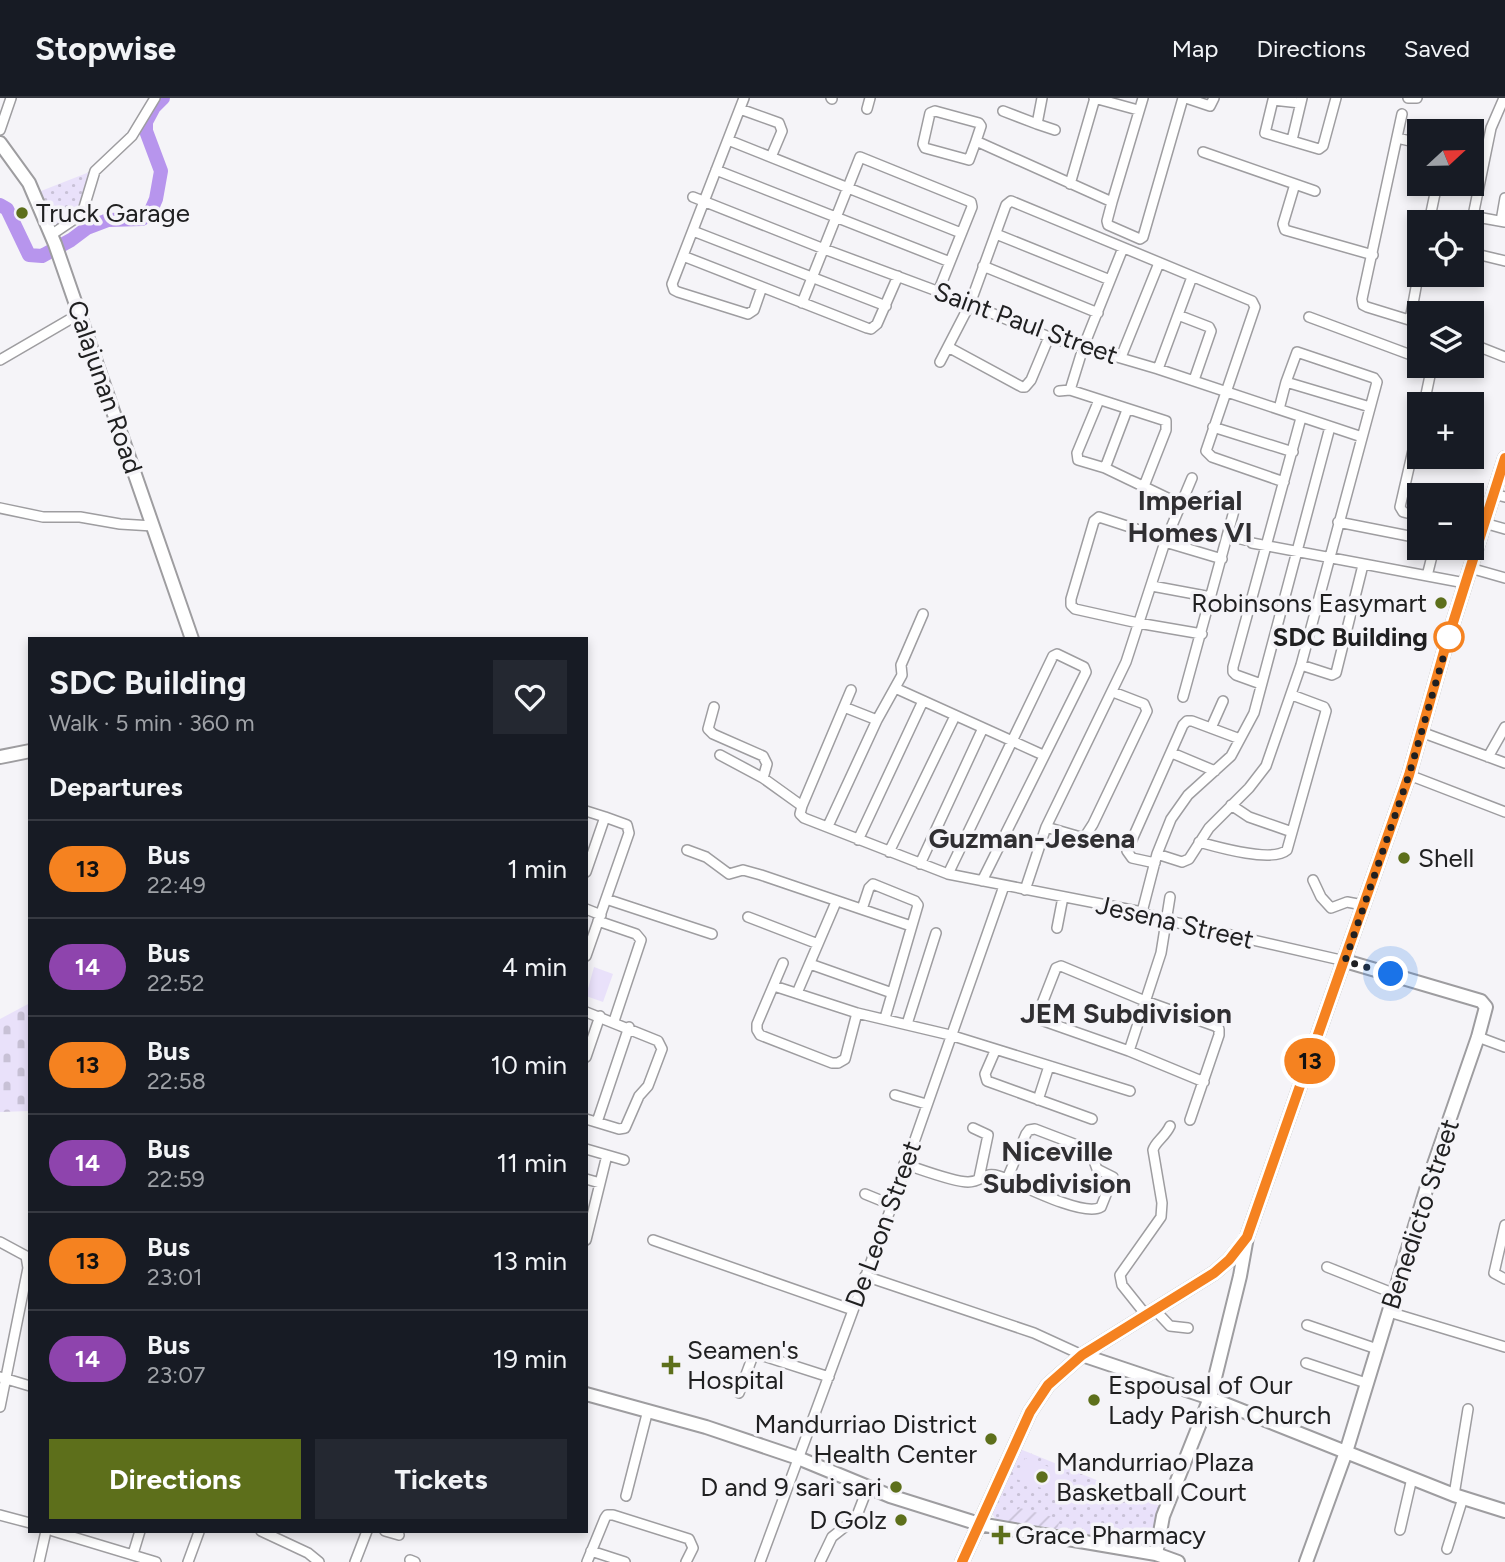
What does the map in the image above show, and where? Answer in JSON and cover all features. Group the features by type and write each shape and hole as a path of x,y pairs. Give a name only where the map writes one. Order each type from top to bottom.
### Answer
{"main road":[{"name":"Calajunan Road","path":"0,143 29,183 53,239 191,637"},
{"path":"1484,519 1499,496 1505,458"},
{"path":"1158,1558 1163,1516 1210,1398 1247,1237 1409,775 1472,560"},
{"path":"0,757 28,751"},
{"name":"Benedicto Street","path":"1306,1562 1346,1452 1433,1167 1486,1007 1481,1001 1345,961"},
{"path":"962,1562 1030,1412 1048,1385 1082,1355 1214,1273 1229,1260 1247,1237"},
{"path":"1082,1355 1210,1398 1458,1496 1505,1511"},
{"path":"588,1395 648,1410 798,1458 868,1487 979,1524 1178,1562"}],"street":[{"path":"0,130 11,98"},
{"path":"53,239 82,214 95,171 132,136 155,98"},
{"path":"744,98 672,285 676,291 748,314 754,310 762,287"},
{"path":"867,109 870,98"},
{"path":"1037,124 1042,98"},
{"path":"1070,184 1094,98 1138,110"},
{"path":"1143,98 1107,221 1108,225 1138,239 1142,238 1185,98 1210,106 1214,98"},
{"path":"1292,140 1301,100 1273,100 1266,134 1316,149 1322,148 1336,98"},
{"path":"1408,98 1418,98"},
{"path":"1504,98 1491,128 1474,211 1478,217 1503,222 1505,198"},
{"path":"740,108 782,126 771,157"},
{"path":"935,111 979,123 981,126 976,141 970,160 925,148 923,144 930,113 935,111"},
{"path":"1003,111 1055,131"},
{"path":"1402,114 1362,299 1363,305 1367,307 1407,320"},
{"path":"1397,138 1407,140"},
{"path":"727,140 961,233"},
{"path":"976,141 1112,202"},
{"path":"1203,152 1315,191"},
{"path":"802,303 859,158 870,160 971,202 972,206 938,292"},
{"path":"716,170 950,262"},
{"path":"1295,184 1283,224 1287,232 1373,255"},
{"name":"Saint Paul Street","path":"694,197 1049,337 1194,380 1362,438"},
{"path":"940,362 970,304 1006,205 1011,201 1251,300 1254,304 1206,449 1209,456 1284,482"},
{"path":"693,230 886,306"},
{"path":"996,234 1110,281"},
{"path":"1070,390 1083,348 1123,248"},
{"path":"683,256 871,328 877,324 898,276"},
{"path":"1484,256 1505,261"},
{"path":"1121,357 1159,263"},
{"path":"983,267 1098,313"},
{"path":"1158,369 1192,277"},
{"path":"0,360 79,314"},
{"path":"1178,315 1209,327 1211,331 1194,380"},
{"path":"1309,317 1407,354"},
{"path":"948,347 1025,387 1031,380 1049,337"},
{"path":"1484,349 1505,357"},
{"path":"1240,739 1187,721 1127,851 1132,858 1184,862 1189,859 1209,828 1266,766 1292,695 1376,383 1374,378 1300,351 1296,354 1279,409"},
{"path":"1286,382 1370,407"},
{"path":"1059,391 1070,390 1127,410 1163,419 1167,424 1144,486"},
{"path":"1099,400 1076,455 1080,462 1105,468 1180,504"},
{"path":"1105,468 1127,410"},
{"path":"1261,684 1233,672 1301,418"},
{"path":"1213,426 1293,452"},
{"path":"1142,912 1156,859 1171,819 1188,795 1231,756 1254,713 1330,427"},
{"path":"1407,513 1400,507 1409,469"},
{"path":"1025,890 1046,827 1113,692 1166,541 1192,478"},
{"path":"1183,697 1235,506 1212,496"},
{"path":"0,509 43,517 80,517 153,526"},
{"path":"1202,634 1138,623 1071,605 1094,522 1100,517 1222,559"},
{"path":"1338,522 1407,536"},
{"path":"1484,527 1505,528"},
{"path":"1228,536 1363,565 1465,583"},
{"path":"1427,576 1431,560"},
{"path":"1301,665 1332,675 1336,673 1363,565"},
{"path":"1470,568 1505,578"},
{"path":"1152,586 1211,597"},
{"path":"828,826 877,720 902,675 901,666 923,614"},
{"path":"948,874 1053,656 1057,654 1084,667 1086,672 982,881"},
{"path":"895,688 1043,755"},
{"path":"720,755 763,778 802,806 851,690"},
{"path":"1046,827 1084,838 1093,824 1147,711 1144,704 1113,692"},
{"path":"1199,842 1233,851 1283,854 1287,850 1326,711 1324,707 1292,695"},
{"path":"858,840 923,701"},
{"path":"1211,728 1223,701"},
{"path":"714,707 708,729 713,734 763,756 767,764 763,778"},
{"path":"844,707 877,720"},
{"path":"889,852 955,716"},
{"path":"1488,757 1505,727"},
{"path":"920,864 983,728"},
{"path":"1421,732 1505,763"},
{"path":"1172,753 1215,771"},
{"path":"1409,775 1505,812"},
{"path":"1231,805 1249,817 1292,832"},
{"name":"Jesena Street","path":"802,806 800,812 804,818 948,874 1142,912 1345,961"},
{"path":"588,812 625,824 629,829 588,951"},
{"path":"588,866 605,817"},
{"path":"687,850 706,857 729,874 746,871 911,926"},
{"path":"1313,880 1321,897 1331,908 1347,902 1363,905"},
{"path":"862,909 873,884 917,903 918,907 885,1018"},
{"name":"De Leon Street","path":"760,1562 1004,886"},
{"path":"1057,928 1063,897"},
{"path":"1129,1051 1161,953 1170,897"},
{"path":"606,899 712,934"},
{"path":"797,993 836,902"},
{"path":"588,910 636,934 641,940 614,1021"},
{"path":"748,917 818,944"},
{"path":"907,1024 936,933"},
{"path":"783,963 757,1024 760,1035 838,1063 845,1059 857,1013"},
{"path":"810,964 892,993"},
{"path":"1190,1120 1204,1082 1219,1029 1058,966 1038,1014 1041,1020 1129,1051 1204,1082"},
{"path":"774,986 857,1013 950,1035 1130,1091"},
{"path":"588,1013 658,1041 662,1049 648,1086 639,1096 625,1128 619,1129 588,1120"},
{"path":"588,1052 600,1016"},
{"path":"597,1122 629,1027"},
{"path":"1478,1037 1505,1047"},
{"path":"995,1051 985,1074 986,1079 1092,1119"},
{"path":"1038,1100 1049,1066"},
{"path":"895,1095 926,1104"},
{"path":"1170,1126 1165,1137 1154,1144 1153,1150 1162,1203 1161,1217 1120,1275 1122,1285 1151,1313 1171,1326 1188,1328"},
{"path":"973,1128 988,1135 979,1178"},
{"path":"904,1164 967,1182 987,1174 1007,1179 1027,1190 1090,1211 1101,1207 1113,1177 1097,1169 1090,1150 1035,1129 1026,1134 1007,1179"},
{"path":"588,1150 624,1160"},
{"path":"588,1232 607,1155"},
{"path":"588,1180 600,1183"},
{"path":"864,1194 891,1205"},
{"path":"1505,1225 1494,1273 1505,1279"},
{"path":"653,1241 853,1310"},
{"path":"0,1242 26,1256 28,1264"},
{"path":"1327,1267 1391,1304 1505,1347"},
{"path":"0,1407 3,1378 28,1272"},
{"path":"864,1276 1034,1333 1082,1355"},
{"path":"1307,1325 1377,1349"},
{"path":"1457,1330 1505,1341"},
{"path":"740,1393 754,1353 829,1377"},
{"path":"1306,1363 1366,1383"},
{"path":"3,1378 28,1385"},
{"path":"1447,1549 1458,1496 1468,1409"},
{"path":"626,1496 648,1410"},
{"path":"1400,1530 1412,1478"},
{"path":"820,1562 832,1537 856,1518 868,1487"},
{"path":"0,1515 28,1521"},
{"path":"587,1562 605,1518 613,1515 689,1539 692,1548 685,1562"},
{"path":"39,1562 46,1533"},
{"path":"133,1554 139,1533"},
{"path":"188,1562 198,1533"},
{"path":"265,1533 307,1553 319,1562"},
{"path":"355,1562 366,1533"},
{"path":"392,1533 398,1535"},
{"path":"82,1535 156,1562"},
{"path":"591,1551 625,1562"}],"green space":[{"path":"92,171 80,213 57,229 41,191"},
{"path":"594,967 613,974 603,1002 588,997"},
{"path":"28,1004 28,1111 0,1112 0,1019"},
{"path":"1020,1449 1163,1507 1148,1549 1054,1528 996,1520 991,1511"},
{"name":"Mandurriao Plaza Basketball Court","path":"1025,1458 1068,1474 1061,1495 1016,1479"},
{"path":"1020,1508 1060,1519 1057,1531 1054,1528 1003,1522 1004,1518"},
{"path":"1091,1525 1149,1540 1146,1549 1088,1537"}],"waterway":[{"path":"0,205 7,209 29,255 42,256 87,228 108,220 142,219 149,215 156,199 161,171 146,131 146,122 154,107 163,98"}],"bus line":[{"name":"13","path":"962,1562 1030,1412 1048,1385 1082,1355 1214,1273 1229,1260 1247,1237 1409,775 1445,648 1505,458"}],"place":[{"name":"Truck Garage","path":"22,213"},
{"name":"Robinsons Easymart","path":"1441,603"},
{"name":"SDC Building","path":"1449,637"},
{"name":"Shell","path":"1404,858"},
{"name":"Seamen's Hospital","path":"671,1365"},
{"name":"Espousal of Our Lady Parish Church","path":"1094,1400"},
{"name":"Mandurriao District Health Center","path":"991,1439"},
{"name":"Mandurriao Plaza Basketball Court","path":"1042,1477"},
{"name":"D and 9 sari sari","path":"896,1487"},
{"name":"D Golz","path":"901,1520"},
{"name":"Grace Pharmacy","path":"1001,1535"}],"district":[{"name":"Imperial Homes VI","path":"1190,516"},
{"name":"Guzman-Jesena","path":"1032,838"},
{"name":"JEM Subdivision","path":"1126,1013"},
{"name":"Niceville Subdivision","path":"1057,1167"}],"route":[{"path":"1391,974 1345,961 1409,775 1450,634 1449,637"}]}
